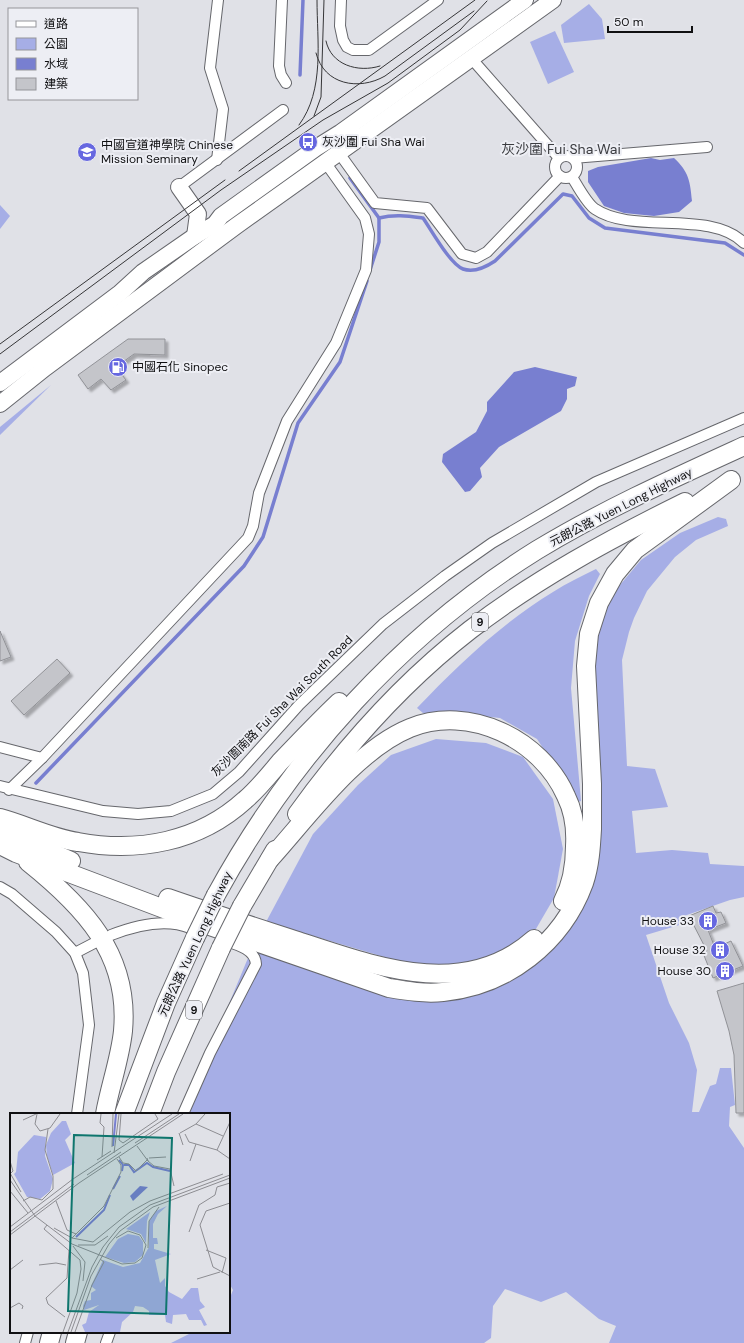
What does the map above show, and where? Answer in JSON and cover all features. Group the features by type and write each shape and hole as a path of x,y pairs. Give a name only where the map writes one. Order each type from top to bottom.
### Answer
{"highway":[{"name":"元朗公路 Yuen Long Highway","path":"124,1113 166,1003 216,895 230,870 266,814 327,732 403,652 477,591 541,548 593,518 744,446"},
{"name":"元朗公路 Yuen Long Highway","path":"150,1113 166,1072 221,948 242,906 289,825 326,774 348,748 423,670 469,631 514,598 588,552 621,534 737,477"},
{"path":"0,845 16,853 204,924 389,988 416,992 443,992 470,988 495,979 519,966 559,930 573,907 584,882 590,856 592,829 587,650 593,618 599,603 615,574 635,550 737,477"},
{"path":"0,818 64,839 99,845 124,846 152,844 185,837 214,823 246,800 295,746 336,705 359,685 403,652"},
{"path":"0,827 10,834 51,853 184,904 373,965 398,971 433,974 474,970 494,964 511,956 537,937 554,916 570,886 575,861 575,834 571,809 556,778 524,745 501,732 476,723 455,720 434,722 411,728 395,735 363,758 338,783 270,859"},
{"path":"16,853 79,907 101,936 114,964 122,992 123,1030 120,1052 105,1113"},
{"path":"49,1343 52,1333"},
{"path":"75,1343 78,1333"}],"main road":[{"path":"0,383 120,293 144,272 192,238 216,224 221,216 316,148 359,120 525,0"},
{"path":"0,404 45,368 325,162 554,0"},
{"path":"179,188 198,214 221,216"},
{"path":"192,238 198,214"}],"street":[{"path":"217,160 223,109 210,68 218,0"},
{"path":"282,0 279,66 281,75 286,83"},
{"path":"341,0 340,26 343,40 347,47 353,50 369,50 438,0"},
{"path":"472,58 559,158"},
{"path":"179,188 283,110"},
{"path":"559,158 569,156 573,158 707,147"},
{"path":"339,153 375,203 426,208 462,254 476,258 487,252 560,176"},
{"path":"559,158 556,164 556,171 560,176 566,178 572,177 577,171 577,164 573,158"},
{"path":"4,788 42,758 248,538 253,526 259,494 287,421 336,343 366,270 369,234 365,218 325,162"},
{"path":"572,177 594,208 612,217 715,227 736,236 744,243"},
{"name":"灰沙圍南路 Fui Sha Wai South Road","path":"4,788 103,811 138,814 171,811 213,794 239,772 299,705 383,624 445,576 492,543 596,482 744,418"},
{"path":"0,747 42,758"},
{"path":"0,887 12,894 56,932 75,953 83,973 89,1025 76,1113"},
{"path":"110,935 121,931 174,923 244,948 251,952 256,961 253,971 210,1054 183,1113"},
{"path":"75,953 98,940"},
{"path":"25,1343 28,1333"},
{"path":"106,1343 110,1333"}],"green space":[{"path":"589,4 602,19 605,39 564,43 561,25"},
{"path":"555,31 574,72 548,84 530,42"},
{"path":"0,205 10,216 0,229"},
{"path":"51,385 0,435 0,427"},
{"path":"718,517 726,519 728,526 696,540 675,557 647,591 634,618 622,660 627,766 655,769 668,807 632,811 636,853 672,850 708,853 710,864 744,866 744,897 730,900 684,916 686,923 646,935 669,1003 689,1043 697,1070 692,1112 699,1112 710,1086 716,1084 720,1068 731,1068 735,1105 730,1107 729,1126 744,1148 744,1343 609,1343 616,1326 599,1319 566,1292 541,1302 505,1289 493,1306 491,1338 484,1343 171,1343 191,1333 230,1333 230,1298 233,1290 230,1285 230,1113 183,1113 253,946 406,994 535,964 582,883 594,641 609,598 641,560 680,533"},
{"path":"596,569 600,574 589,596 575,641 571,688 581,801 575,803 560,774 537,739 500,718 464,714 423,713 417,708 448,676 498,631 516,617 558,589"},
{"path":"436,739 486,743 523,757 553,799 563,849 554,898 533,934 498,956 455,968 408,964 266,922 313,834 358,785 391,755"}],"water":[{"path":"651,158 660,160 674,158 686,172 692,201 679,212 654,216 624,213 604,206 588,182 588,171 598,167"},
{"path":"535,367 577,377 575,386 567,389 567,399 561,411 499,447 480,468 482,477 470,491 465,492 442,462 443,454 476,432 487,411 487,402 514,372"}],"building":[{"path":"128,339 165,339 165,355 134,354 116,367 126,380 111,390 101,379 88,389 78,375"},
{"path":"0,631 11,657 0,661"},
{"path":"57,659 70,673 24,715 11,701"},
{"path":"713,906 716,913 721,912 726,923 708,930 715,948 731,941 743,966 713,978 703,953 707,951 689,916"},
{"path":"744,983 744,1113 736,1113 734,1055 729,1031 717,991"}],"waterway":[{"path":"300,75 303,0"},
{"path":"350,178 379,218 379,242 370,270"},
{"path":"379,218 396,216 423,218 453,261 458,266 467,270 480,269 495,261 563,194 572,196 589,218 605,228 725,243 744,255"},
{"path":"36,783 244,566 263,537 298,423 340,362 367,281"}],"tram line":[{"path":"299,125 313,96 316,81 318,65 317,0"},
{"path":"314,116 321,97 324,0"},
{"path":"239,171 475,0"},
{"path":"0,354 221,190 323,120 388,83 460,30 487,1"},
{"path":"316,53 320,64 326,72 334,78 354,84 375,81 385,76 474,11"},
{"path":"326,41 333,56 347,65 363,68 380,66"},
{"path":"0,344 225,180"}],"place":[{"name":"灰沙圍 Fui Sha Wai","path":"308,142"},
{"name":"中國宣道神學院 Chinese Mission Seminary","path":"87,152"},
{"name":"中國石化 Sinopec","path":"118,367"},
{"name":"House 33","path":"708,921"},
{"name":"House 32","path":"720,950"},
{"name":"House 30","path":"725,971"}],"district":[{"name":"灰沙圍 Fui Sha Wai","path":"561,149"}]}
